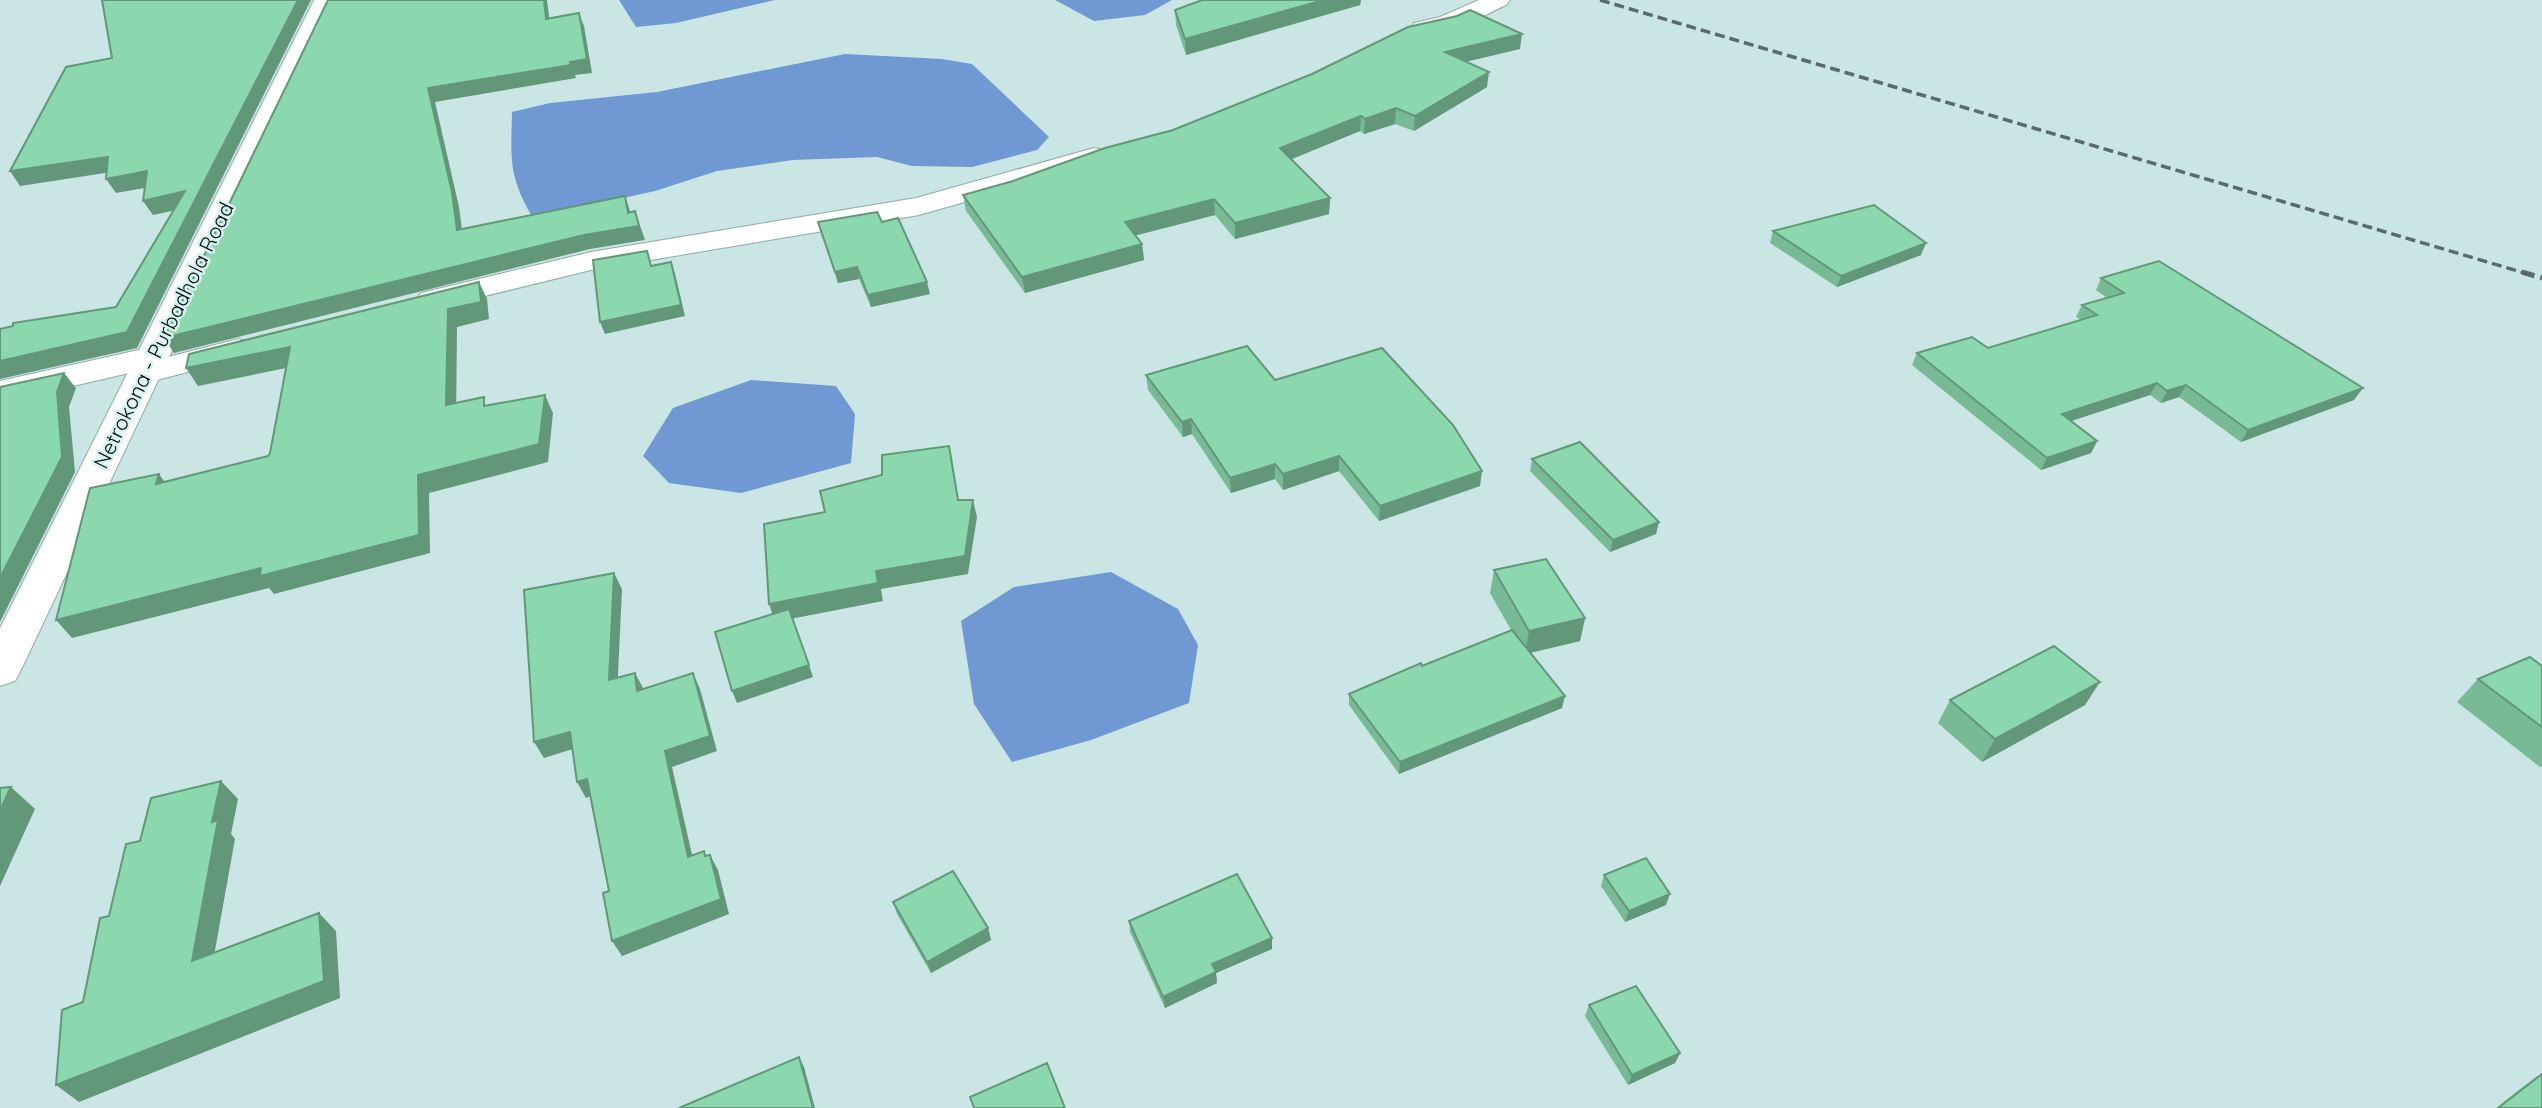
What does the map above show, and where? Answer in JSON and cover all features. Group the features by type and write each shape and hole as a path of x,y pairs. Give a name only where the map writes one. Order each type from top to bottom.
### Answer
{"main road":[{"name":"Netrokona - Purbadhola Road","path":"0,670 326,0"},
{"path":"1399,33 1447,23 1498,0"},
{"path":"407,306 591,261 919,206 1120,148"},
{"path":"0,392 263,343"}],"water":[{"path":"619,0 775,0 676,23 636,27"},
{"path":"1055,0 1172,0 1145,15 1094,21"},
{"path":"845,54 942,59 972,64 1049,137 1037,150 972,167 912,166 877,157 793,160 717,171 655,191 533,218 519,190 513,167 512,112 550,103 657,92"},
{"path":"751,380 836,386 855,414 851,463 741,493 669,483 643,456 673,408"},
{"path":"1111,572 1178,609 1198,645 1189,703 1091,740 1012,762 974,704 961,621 1014,587"}],"building":[{"path":"102,0 298,0 127,332 0,361 0,329 13,326 13,323 116,307 185,191 143,201 147,171 106,179 108,157 10,171 66,67 112,58"},
{"path":"328,0 544,0 546,19 579,13 587,59 570,62 571,65 428,88 452,192 457,230 625,196 628,213 635,211 639,226 584,235 164,338"},
{"path":"1202,0 1324,0 1185,39 1175,10"},
{"path":"1470,10 1522,34 1445,52 1489,72 1415,116 1396,108 1365,119 1361,116 1280,148 1330,198 1235,223 1214,199 1125,222 1142,244 1022,277 963,195 1013,181 1105,148 1173,130 1312,74 1408,27 1457,16"},
{"path":"1874,205 1926,243 1841,276 1773,231"},
{"path":"877,212 882,222 898,218 927,282 868,295 857,267 835,272 818,222"},
{"path":"647,251 651,266 671,262 681,305 600,322 593,260"},
{"path":"2159,261 2363,388 2248,430 2186,385 2167,391 2157,383 2062,414 2097,441 2047,458 1917,353 1972,337 1988,348 2097,315 2082,305 2124,293 2101,278"},
{"path":"479,282 481,302 448,309 446,405 484,397 484,406 545,395 539,444 418,475 419,535 260,576 261,568 56,620 90,488 159,474 156,484 268,456 270,453 290,347 186,368 189,354"},
{"path":"1247,346 1275,380 1382,348 1453,425 1482,471 1380,506 1339,456 1283,474 1275,464 1230,478 1191,419 1182,422 1146,375"},
{"path":"64,373 57,392 62,457 0,578 0,387"},
{"path":"1580,442 1659,522 1613,540 1532,459"},
{"path":"949,446 958,500 973,500 965,556 876,571 878,583 769,604 764,524 825,512 820,491 882,475 882,455"},
{"path":"1546,559 1585,618 1529,631 1494,570"},
{"path":"614,573 609,680 635,673 637,691 693,673 710,736 665,751 688,857 704,851 705,856 710,855 721,899 612,941 603,893 609,891 587,779 577,782 570,732 534,742 524,590"},
{"path":"789,609 809,665 732,691 715,632"},
{"path":"1512,630 1565,696 1400,762 1349,694 1421,663 1422,666"},
{"path":"2054,646 2100,682 1995,739 1950,700"},
{"path":"2530,657 2542,666 2542,727 2478,679"},
{"path":"221,781 212,822 218,820 192,961 319,913 324,981 56,1085 62,1010 83,1002 100,918 109,916 126,844 140,841 151,798"},
{"path":"11,787 0,810 0,788"},
{"path":"1646,858 1670,894 1629,911 1604,875"},
{"path":"953,871 988,928 927,962 893,902"},
{"path":"1237,874 1272,938 1212,964 1216,972 1163,997 1129,921"},
{"path":"1636,986 1680,1053 1632,1075 1589,1005"},
{"path":"799,1057 813,1108 679,1108"},
{"path":"1047,1063 1065,1108 974,1108 970,1097"},
{"path":"2542,1074 2542,1108 2498,1108"}],"railway":[{"path":"1600,0 2528,274"},
{"path":"2522,272 2542,278"}]}
